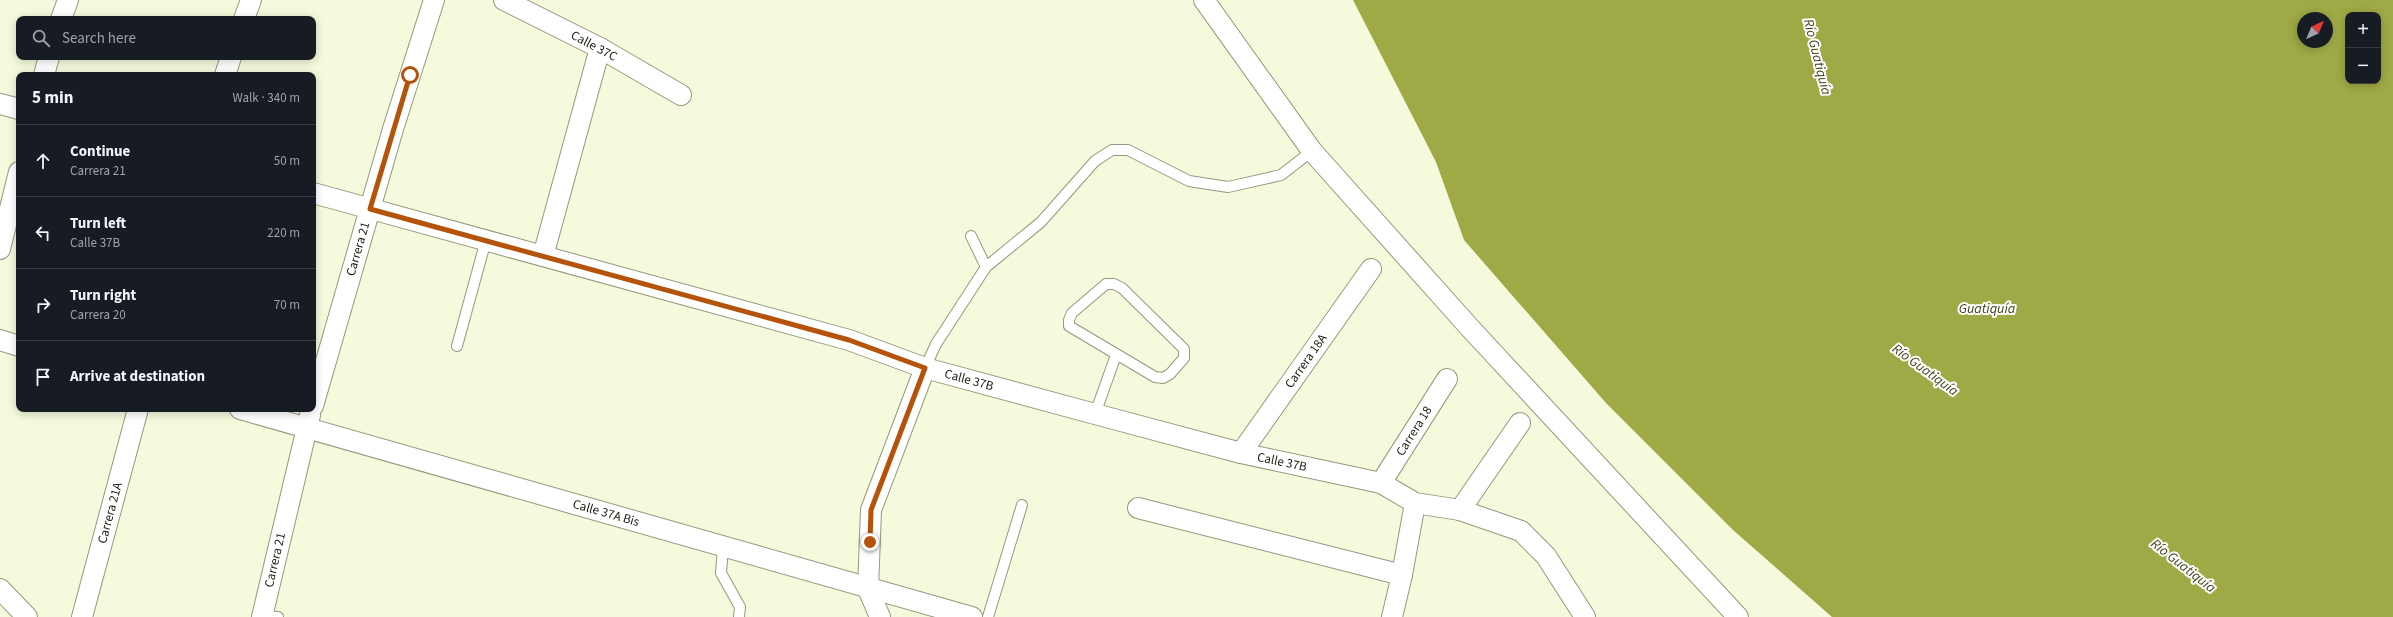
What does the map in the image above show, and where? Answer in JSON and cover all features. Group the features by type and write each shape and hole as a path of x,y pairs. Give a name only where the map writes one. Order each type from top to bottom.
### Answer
{"street":[{"path":"62,16 68,0"},
{"path":"245,16 251,0"},
{"name":"Carrera 21","path":"316,396 370,209 434,0"},
{"name":"Calle 37C","path":"504,0 600,48 681,95"},
{"path":"1204,0 1312,151 1470,328 1738,617"},
{"path":"543,256 600,48"},
{"path":"45,72 48,60"},
{"path":"226,72 230,60"},
{"path":"0,104 16,108"},
{"path":"0,249 16,184"},
{"name":"Calle 37B","path":"316,194 849,340 925,368 1241,453 1382,484 1416,503 1460,510 1522,531 1546,556 1585,617"},
{"name":"Carrera 18A","path":"1241,453 1371,269"},
{"path":"0,340 16,345"},
{"path":"880,617 868,589 871,510 925,368"},
{"name":"Carrera 18","path":"1382,484 1447,379"},
{"name":"Carrera 21A","path":"82,617 137,412"},
{"name":"Calle 37A Bis","path":"263,412 310,418 723,547 972,617"},
{"name":"Carrera 21","path":"267,617 310,418"},
{"path":"1460,510 1520,423"},
{"path":"1392,617 1416,503"},
{"path":"1138,508 1402,575"},
{"path":"0,589 27,617"}],"lane":[{"path":"925,368 936,344 986,267 1041,222 1095,161 1112,150 1128,150 1189,182 1228,187 1281,175 1312,151"},
{"path":"971,236 986,267"},
{"path":"458,346 486,240"},
{"path":"1106,284 1114,284 1122,288 1184,349 1186,354 1170,374 1163,378 1155,377 1116,355 1069,326 1069,320 1072,313 1106,284"},
{"path":"1095,414 1116,355"},
{"path":"988,617 1022,505"},
{"path":"723,547 721,573 740,607 739,617"}],"water":[{"name":"Guatiquía","path":"1353,0 2393,0 2393,617 1832,617 1733,530 1606,403 1464,240 1436,162"}],"route":[{"path":"410,75 370,209 849,340 925,368 871,510 870,542"}],"water label":[{"name":"Río Guatiquía","path":"1817,57"},
{"name":"Río Guatiquía","path":"1925,370"},
{"name":"Río Guatiquía","path":"2183,566"}]}
